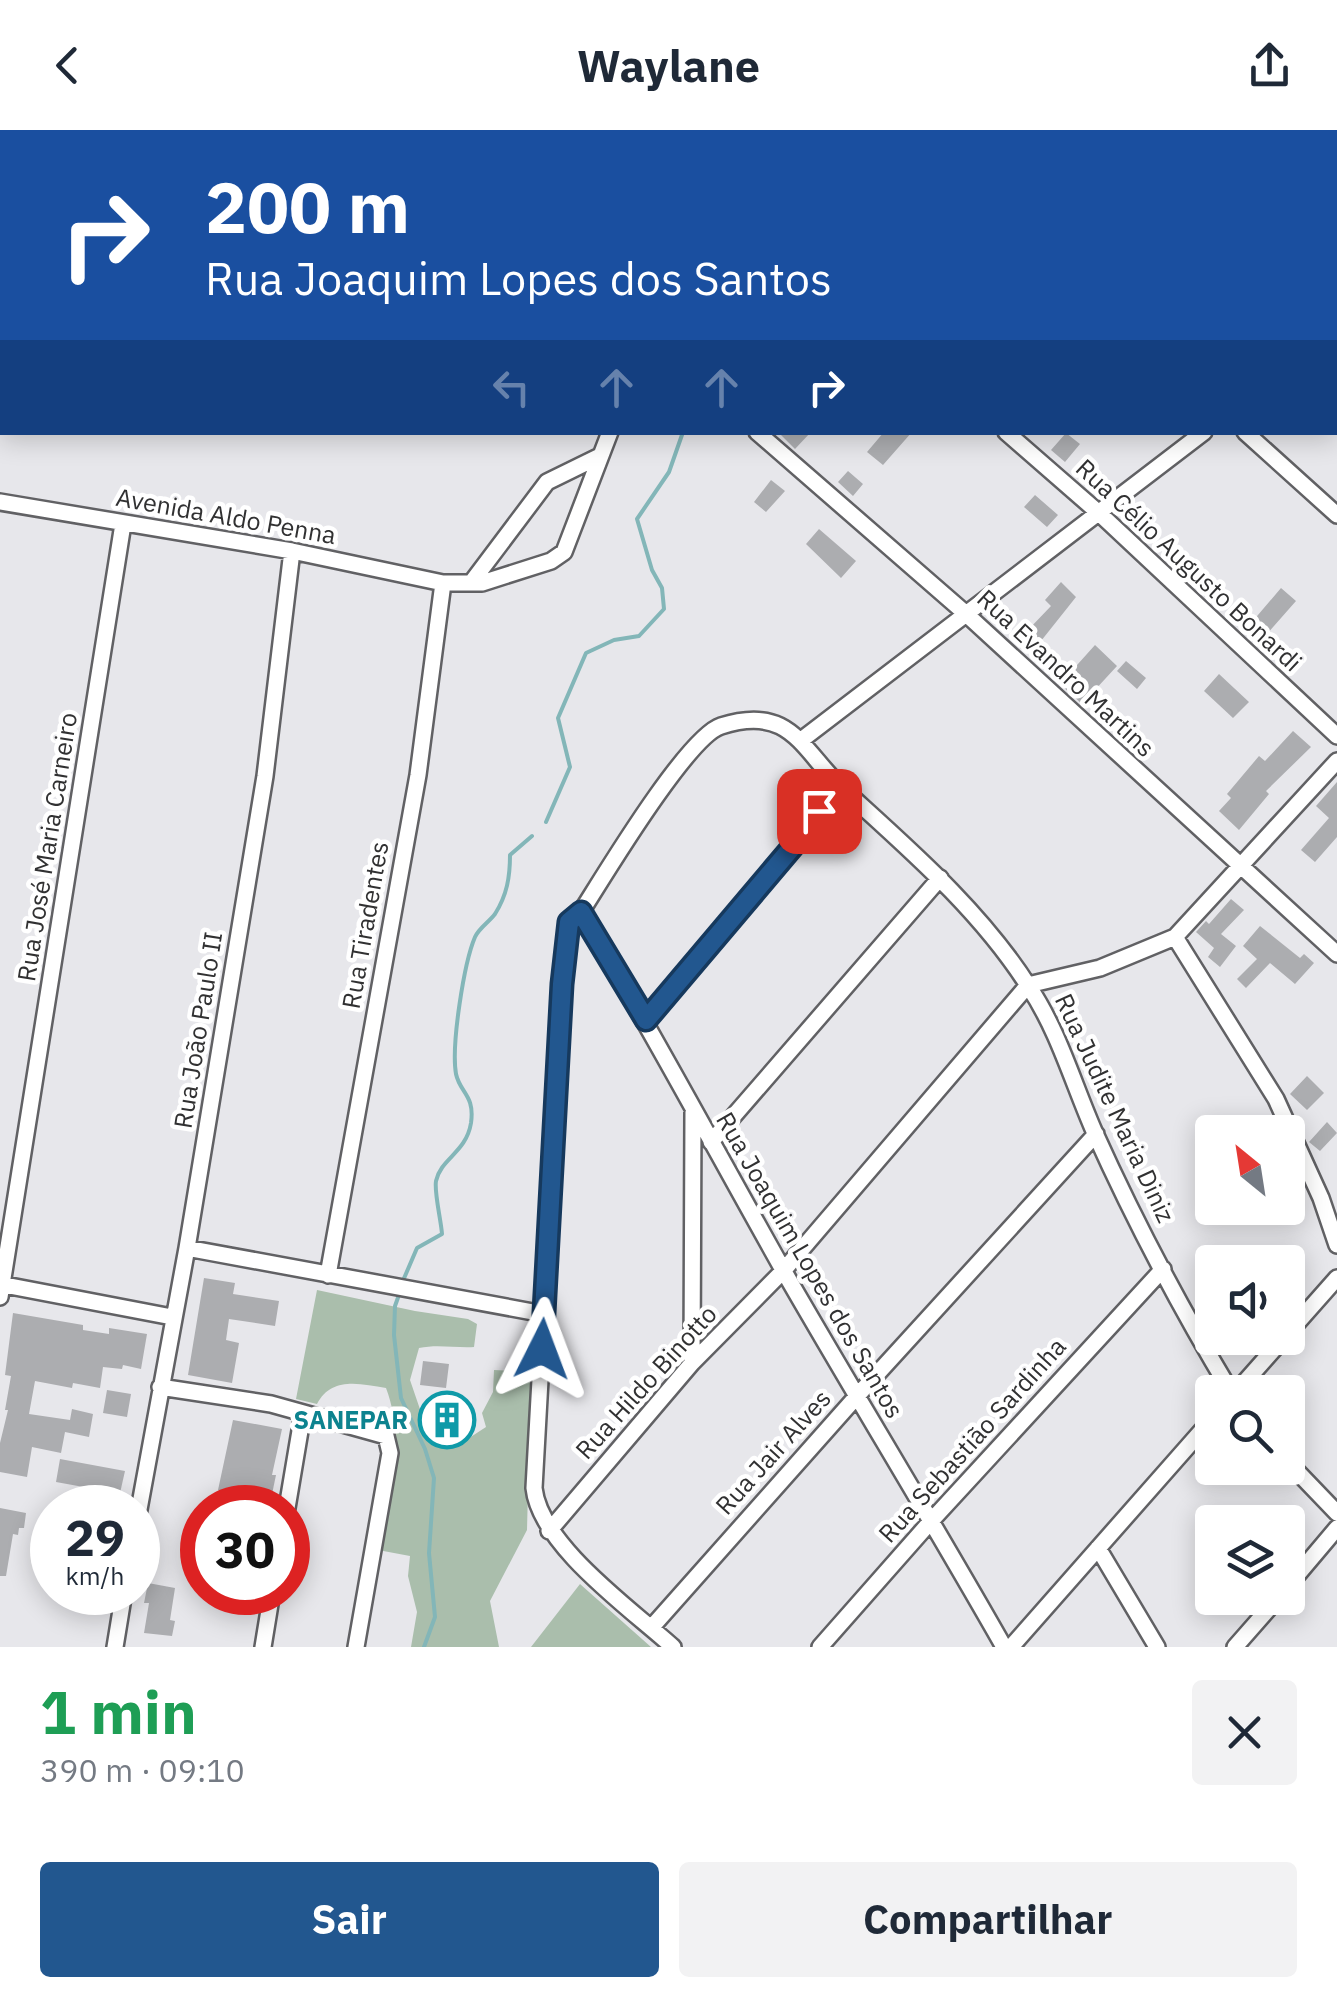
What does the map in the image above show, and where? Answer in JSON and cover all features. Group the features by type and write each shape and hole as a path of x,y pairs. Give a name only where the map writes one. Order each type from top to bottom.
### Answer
{"street":[{"path":"471,583 547,482 598,457 609,435"},
{"name":"Rua Evandro Martins","path":"760,435 965,613 1337,954"},
{"name":"Rua Célio Augusto Bonardi","path":"1009,435 1100,514 1337,736"},
{"path":"800,740 1200,435"},
{"path":"1248,435 1337,515"},
{"name":"Avenida Aldo Penna","path":"0,502 292,551 443,583 471,583 551,561 564,552 598,457"},
{"name":"Rua José Maria Carneiro","path":"1,1289 123,524"},
{"name":"Rua João Paulo II","path":"143,1485 187,1248 265,776 292,551"},
{"name":"Rua Tiradentes","path":"328,1275 418,775 443,583"},
{"name":"Rua Judite Maria Diniz","path":"577,913 692,751 716,728 743,721 776,722 800,740 837,783 940,878 988,930 1028,985 1096,1134 1164,1269 1223,1375"},
{"path":"1028,985 1100,968 1175,937 1337,761"},
{"path":"646,1020 800,838 837,783"},
{"path":"711,1142 940,878"},
{"path":"577,913 569,922 562,984 536,1506 549,1531 575,1559 673,1647"},
{"name":"Rua Joaquim Lopes dos Santos","path":"577,913 646,1020 693,1112 1007,1647"},
{"path":"1175,937 1276,1099 1321,1198 1337,1245"},
{"name":"Rua Hildo Binotto","path":"549,1531 692,1363 784,1270 1028,985"},
{"path":"692,1363 693,1112"},
{"name":"Rua Jair Alves","path":"651,1628 1096,1134"},
{"path":"187,1248 544,1314"},
{"name":"Rua Sebastião Sardinha","path":"820,1647 1164,1269"},
{"path":"1250,1375 1337,1278"},
{"path":"1,1289 172,1317"},
{"path":"160,1387 271,1404 386,1436 390,1453 356,1647"},
{"path":"291,1485 304,1413"},
{"path":"1007,1647 1195,1437"},
{"path":"1305,1480 1337,1513"},
{"path":"1305,1566 1337,1528"},
{"path":"1098,1548 1157,1647"},
{"path":"114,1647 120,1615"},
{"path":"263,1647 268,1615"},
{"path":"1235,1647 1263,1615"}],"green space":[{"path":"317,1290 468,1319 477,1324 474,1347 419,1348 410,1380 424,1421 439,1439 463,1442 486,1427 482,1413 493,1392 494,1370 531,1372 527,1530 490,1601 499,1647 411,1647 417,1612 408,1576 410,1556 378,1550 395,1449 392,1408 386,1388 346,1384 330,1389 317,1404 296,1399"},
{"path":"580,1584 651,1647 531,1647"}],"building":[{"path":"781,435 808,435 795,449"},
{"path":"881,435 909,435 883,465 867,452"},
{"path":"1064,435 1080,444 1065,462 1051,450"},
{"path":"848,471 863,484 853,496 838,482"},
{"path":"771,480 785,491 766,512 754,502"},
{"path":"1035,495 1058,515 1047,527 1024,507"},
{"path":"819,529 856,561 841,578 806,544"},
{"path":"1061,582 1076,597 1041,641 1028,630 1051,606 1045,600"},
{"path":"1281,588 1296,601 1267,634 1252,622"},
{"path":"1095,645 1117,666 1082,704 1060,684"},
{"path":"1126,661 1146,678 1137,689 1117,671"},
{"path":"1219,674 1249,702 1233,718 1204,691"},
{"path":"1293,731 1311,747 1266,791 1269,794 1239,830 1219,811 1231,798 1227,794 1259,756 1265,761"},
{"path":"1337,782 1337,837 1315,862 1301,850 1329,818 1316,806"},
{"path":"1231,899 1244,910 1221,934 1236,946 1220,967 1208,957 1214,948 1196,932 1206,921 1209,924"},
{"path":"1260,926 1300,958 1304,954 1314,963 1295,984 1270,963 1246,988 1237,979 1257,959 1243,946"},
{"path":"1307,1076 1324,1093 1307,1110 1290,1094"},
{"path":"1327,1122 1337,1133 1320,1151 1309,1142"},
{"path":"204,1278 235,1283 233,1294 279,1301 275,1326 229,1319 226,1340 239,1343 232,1383 188,1375"},
{"path":"13,1313 83,1325 83,1330 109,1334 109,1328 147,1334 141,1369 123,1365 122,1369 103,1367 100,1388 35,1381 29,1414 70,1420 72,1409 93,1414 89,1437 65,1432 61,1453 32,1447 27,1477 0,1472 0,1443 11,1376 5,1375"},
{"path":"423,1361 449,1364 446,1388 420,1385"},
{"path":"107,1390 131,1394 127,1417 103,1413"},
{"name":"SANEPAR","path":"435,1407 462,1410 459,1434 432,1431"},
{"path":"233,1420 282,1429 272,1475 276,1475 274,1485 219,1485"},
{"path":"60,1459 125,1471 122,1485 56,1482"},
{"path":"0,1508 26,1513 24,1528 19,1528 18,1535 13,1534 6,1576 0,1576"},
{"path":"160,1585 175,1588 172,1636 144,1633 147,1615 160,1615"}],"waterway":[{"path":"546,822 570,767 558,718 586,653 614,640 639,636 664,609 662,588 652,570 637,519 669,472 682,435"},
{"path":"402,1283 417,1248 442,1234 436,1181 464,1141 471,1123 471,1106 458,1080 455,1061 460,1004 471,949 502,900 510,855 532,836"},
{"path":"400,1292 395,1306 394,1335 401,1398 434,1478 429,1553 435,1617 424,1647"}],"place":[{"name":"SANEPAR","path":"447,1420"}],"route":[{"path":"542,1349 562,984 569,922 581,912 646,1020 819,811"}]}
